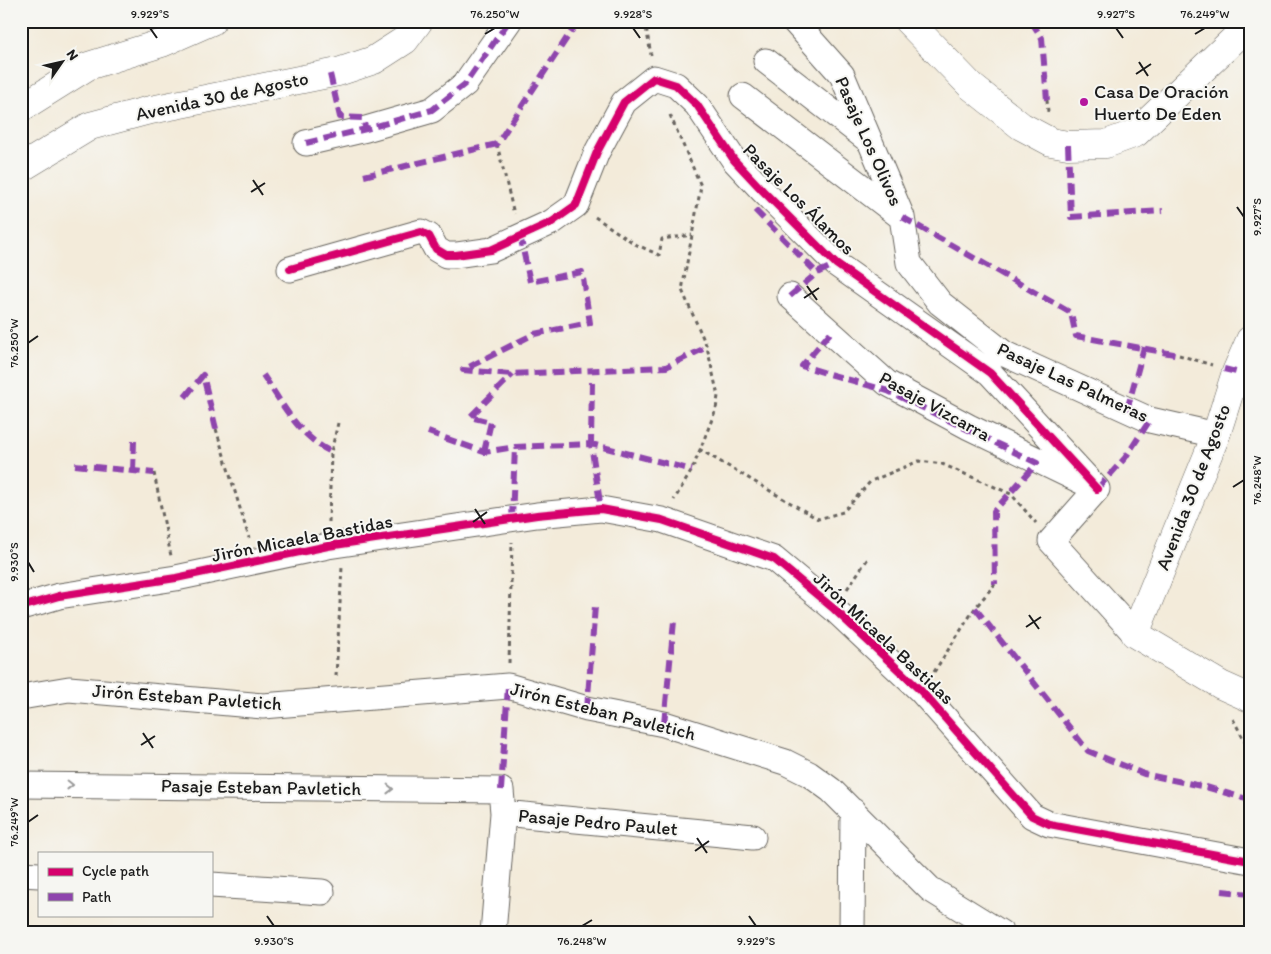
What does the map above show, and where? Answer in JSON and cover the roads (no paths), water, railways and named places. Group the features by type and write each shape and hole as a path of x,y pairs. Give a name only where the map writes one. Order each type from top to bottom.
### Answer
{"street":[{"path":"21,108 88,66 162,43 212,21"},
{"name":"Avenida 30 de Agosto","path":"21,168 90,126 146,111 338,72 374,60 405,40 420,21"},
{"path":"306,143 366,129 432,110 465,84 509,21"},
{"name":"Pasaje Los Olivos","path":"794,21 842,75 867,139 902,217"},
{"path":"908,21 972,87 1021,126 1051,142 1068,145 1106,144 1136,133 1250,24"},
{"path":"766,61 867,139"},
{"name":"Pasaje Los Álamos","path":"290,269 422,232 429,236 436,249 446,255 491,250 520,235 552,222 576,205 586,185 597,152 624,102 654,78 676,85 697,105 734,160 836,264 990,373 1097,489"},
{"path":"743,96 902,217"},
{"name":"Pasaje Las Palmeras","path":"902,217 909,263 940,303 1005,354 1150,420 1216,435"},
{"name":"Pasaje Vizcarra","path":"790,296 887,384 969,427 1097,489"},
{"name":"Avenida 30 de Agosto","path":"1135,634 1216,435 1236,372 1250,340"},
{"path":"1097,489 1052,541 1135,634 1221,685 1250,698"},
{"name":"Jirón Micaela Bastidas","path":"21,607 59,596 176,578 336,545 512,519 601,509 662,520 774,559 834,609 921,691 1032,816 1049,824 1250,861"},
{"name":"Jirón Esteban Pavletich","path":"21,697 69,689 264,706 508,686 587,709 664,724 784,762 809,774 831,790 930,889 1001,933"},
{"name":"Pasaje Esteban Pavletich","path":"21,785 502,801"},
{"path":"493,933 502,801"},
{"name":"Pasaje Pedro Paulet","path":"502,801 753,837"},
{"path":"852,933 853,812"},
{"path":"21,874 38,875"},
{"path":"212,885 322,892"}],"place":[{"name":"Casa De Oración Huerto De Eden","path":"1084,102"}]}
